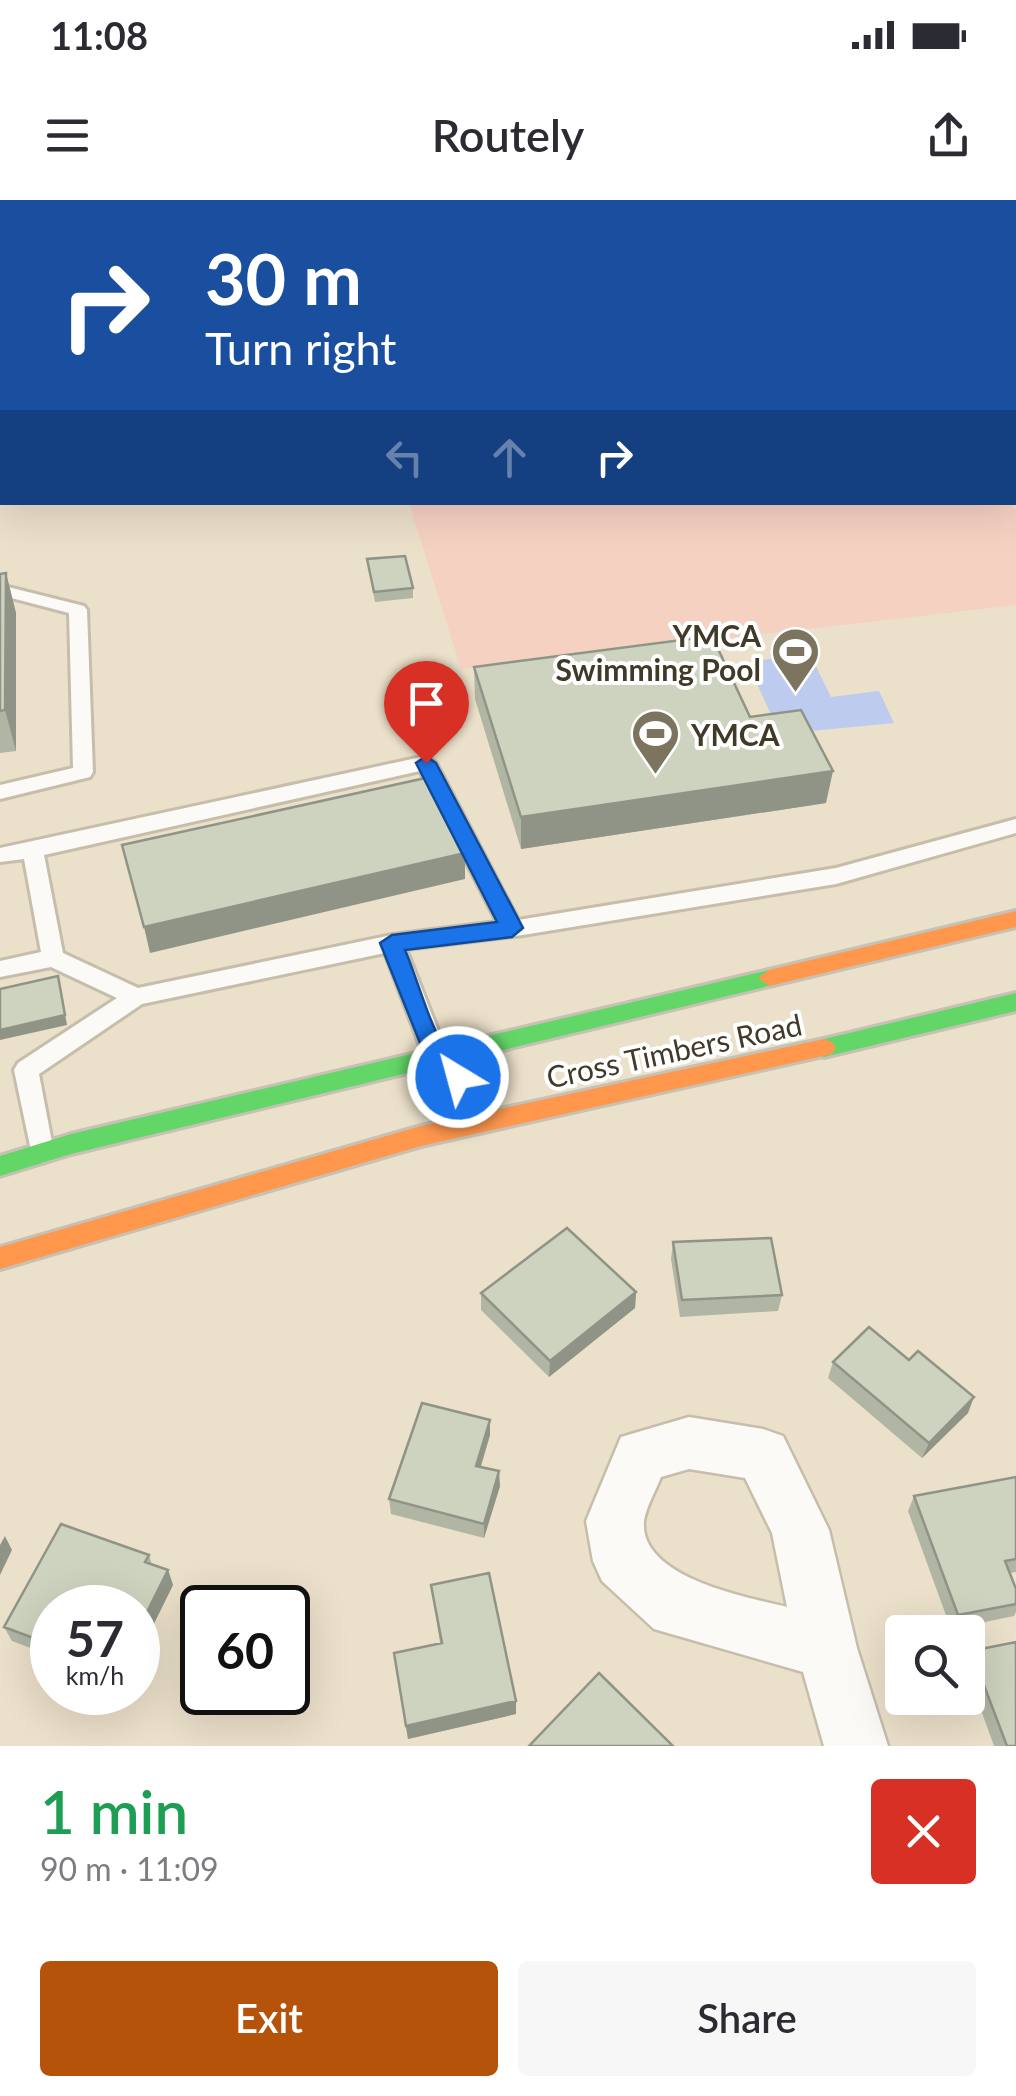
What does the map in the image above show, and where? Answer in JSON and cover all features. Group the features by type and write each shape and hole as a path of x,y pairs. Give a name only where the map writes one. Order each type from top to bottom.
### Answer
{"main road":[{"name":"Cross Timbers Road","path":"0,1166 436,1056 1016,919"},
{"name":"Cross Timbers Road","path":"0,1258 235,1186 486,1120 694,1079 1016,1002"},
{"path":"436,1056 454,1066 458,1077"},
{"path":"235,1186 311,1144 345,1132"}],"street":[{"path":"826,1648 856,1746"}],"lane":[{"path":"0,590 78,610 84,772 0,792"},
{"path":"0,855 426,763 512,928"},
{"path":"42,1153 26,1070 136,997 392,943 512,928 836,876 1016,826"},
{"path":"33,850 53,958"},
{"path":"392,943 436,1056"},
{"path":"0,969 53,958 136,997"}],"shaded area":[{"path":"410,505 1012,505 1016,510 1016,605 461,669"}],"water":[{"name":"YMCA Swimming Pool","path":"810,654 831,697 879,691 894,723 780,734 747,662"}],"building":[{"path":"405,556 413,588 374,592 367,559"},
{"path":"6,573 5,710 0,711 0,574"},
{"name":"YMCA","path":"712,636 750,717 801,710 833,771 521,817 474,667"},
{"path":"430,777 465,853 144,927 122,845"},
{"path":"58,976 65,1015 0,1030 0,989"},
{"path":"567,1228 636,1292 550,1361 481,1293"},
{"path":"771,1238 782,1295 682,1300 673,1242"},
{"path":"869,1327 909,1360 918,1351 974,1397 929,1443 833,1362"},
{"path":"422,1403 490,1420 476,1466 499,1471 484,1524 389,1499"},
{"path":"1016,1477 1016,1559 1005,1561 1016,1589 1016,1604 958,1615 914,1496"},
{"path":"61,1524 149,1555 145,1562 168,1570 160,1586 30,1585 30,1637 4,1627"},
{"path":"489,1573 516,1701 406,1726 394,1653 442,1643 431,1585"},
{"path":"1016,1642 1016,1746 1007,1746 985,1688 985,1648"},
{"path":"599,1673 673,1746 529,1746"}],"traffic: fast":[{"path":"0,1166 71,1144 769,978"},
{"path":"824,1048 1016,1002"}],"traffic: slow":[{"path":"769,978 1016,919"},
{"path":"0,1258 421,1136 824,1048"}],"place":[{"name":"YMCA Swimming Pool","path":"796,694"},
{"name":"YMCA","path":"656,776"}],"route":[{"path":"426,763 512,928 392,943 436,1056 454,1066 458,1077"}]}
